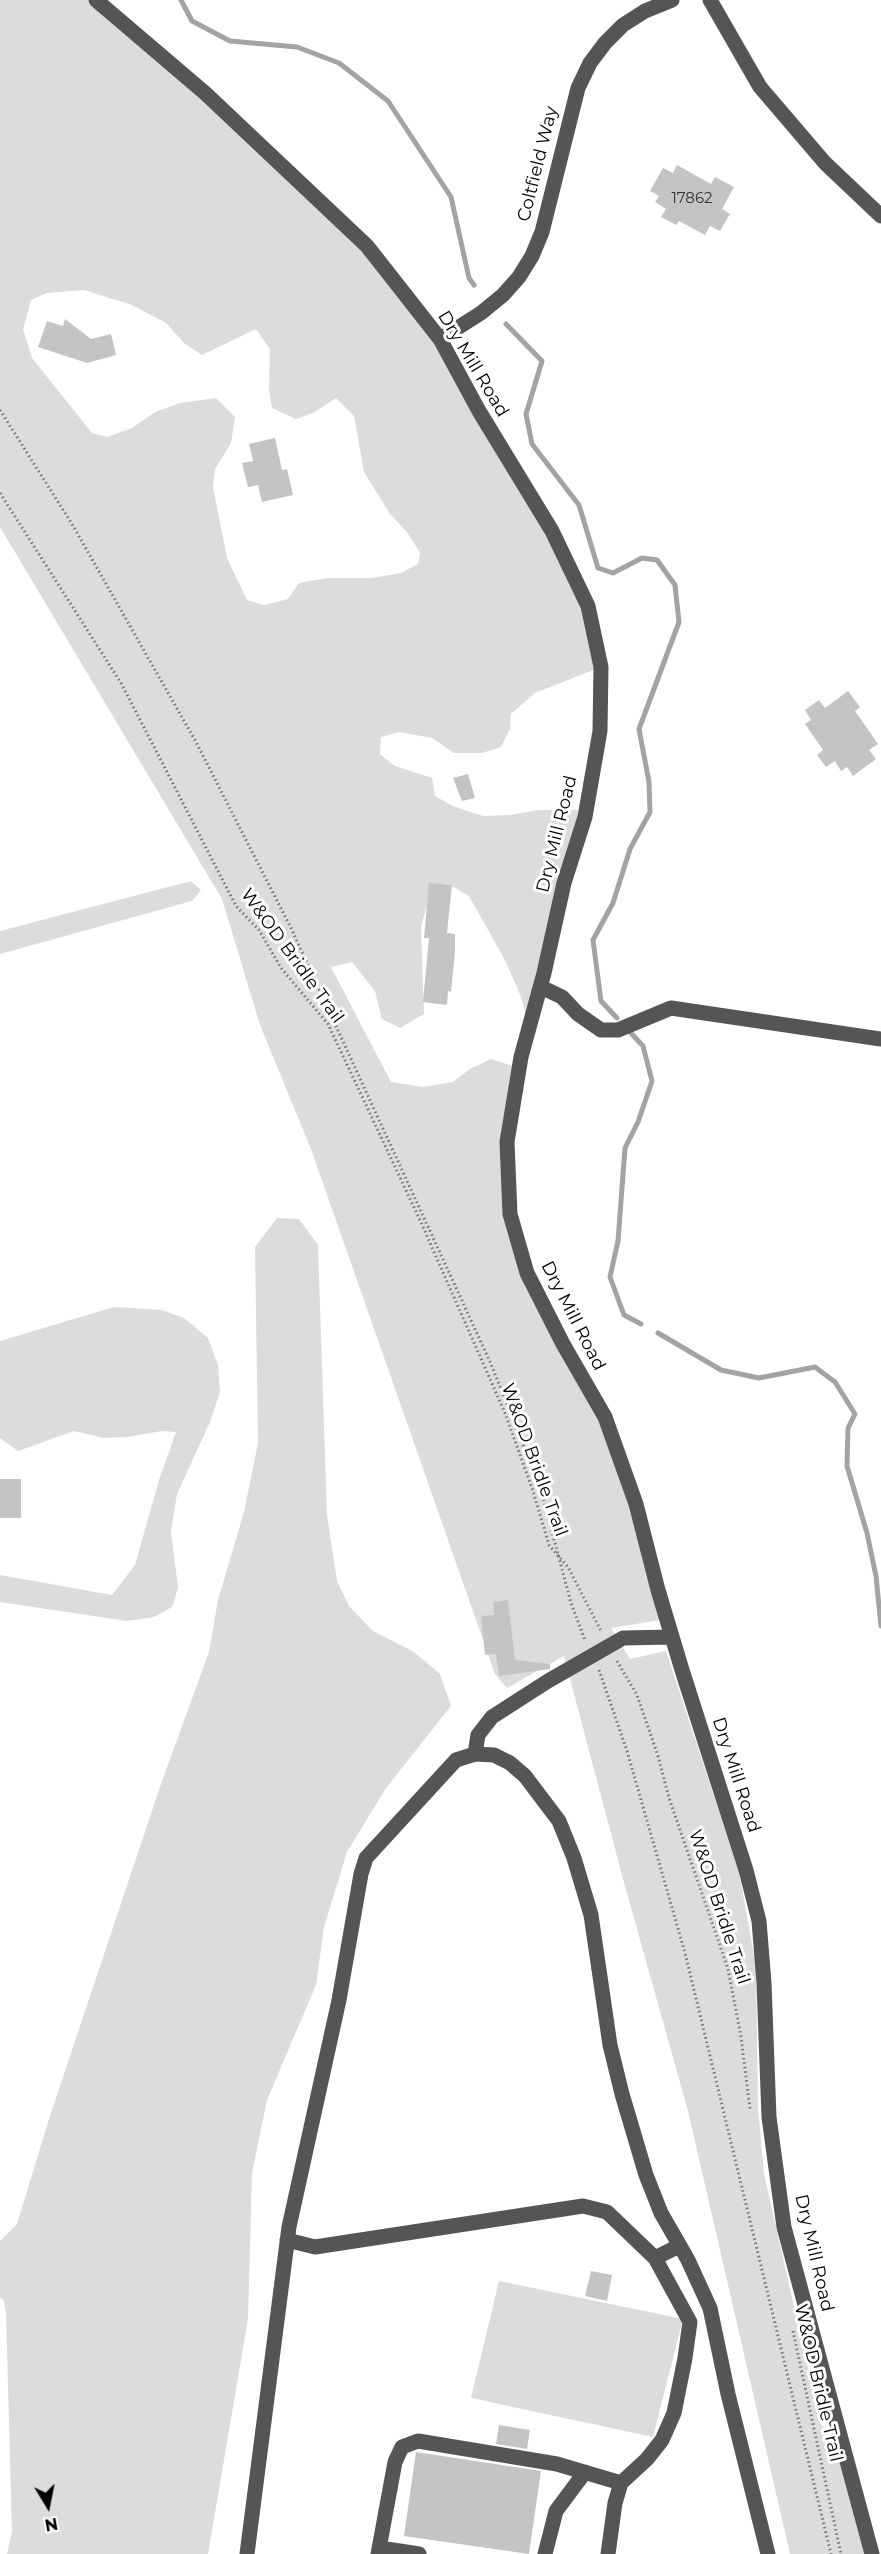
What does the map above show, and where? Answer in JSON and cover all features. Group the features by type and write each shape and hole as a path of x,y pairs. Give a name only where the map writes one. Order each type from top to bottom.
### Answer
{"street":[{"name":"Dry Mill Road","path":"96,0 205,93 367,246 440,339 478,411 552,531 588,606 601,668 600,731 585,817 564,883 541,987 521,1057 507,1142 510,1214 527,1273 563,1344 605,1417 636,1504 672,1637 746,1870 759,1921 764,1983 769,2117 784,2227 872,2554"},
{"name":"Coltfield Way","path":"440,339 503,295 519,277 532,256 542,232 578,88 590,63 604,43 623,25 645,10 672,0"},
{"path":"710,0 760,87 825,163 881,216"},
{"path":"541,987 562,997 578,1014 601,1030 618,1030 671,1008 881,1039"},
{"path":"475,1754 478,1735 492,1717 608,1646 623,1638 672,1637"},
{"path":"247,2554 287,2240 339,2000 366,1857 456,1760 475,1754 494,1755 510,1763 525,1776 563,1830 574,1858 591,1915 610,2045 622,2094 646,2175 661,2213 701,2286 710,2308 728,2394 768,2554"},
{"path":"287,2240 315,2247 583,2206 608,2212 655,2258 690,2322 674,2413 662,2440 647,2459 621,2483 615,2503 608,2554"},
{"path":"655,2258 679,2246"},
{"path":"419,2554 379,2551 395,2462 402,2447 418,2441 557,2464 621,2483"},
{"path":"545,2554 556,2511 585,2472"}],"path":[{"path":"0,410 72,524 122,610 196,742 266,877 387,1134 491,1364 541,1490 571,1603 610,1698 627,1751 688,1965 831,2554"},
{"name":"W&OD Bridle Trail","path":"0,493 121,683 236,906 259,930 281,968 328,1024 419,1218 505,1413 533,1491 549,1545 568,1567 608,1646 637,1695 728,1969 741,2037 751,2111"},
{"name":"W&OD Bridle Trail","path":"791,2324 841,2554"}],"shaded area":[{"path":"0,0 96,0 367,246 440,339 588,606 601,667 535,693 511,714 510,729 501,747 482,753 454,753 432,738 399,732 381,737 380,754 395,766 432,778 435,796 453,806 483,816 510,815 539,810 586,810 529,1028 521,997 506,962 469,896 448,884 432,889 421,926 424,1014 400,1028 382,1019 375,991 352,962 331,967 391,1082 422,1087 453,1082 470,1069 491,1059 519,1068 510,1208 527,1273 605,1417 666,1619 611,1628 630,1659 666,1651 739,1872 756,1966 758,2107 764,2174 821,2425 833,2433 866,2554 790,2554 688,2111 564,1656 507,1688 495,1674 311,1149 260,1025 222,899 0,527","holes":["84,290 132,305 166,323 184,343 202,355 256,329 270,349 269,389 272,408 296,419 313,413 336,398 354,416 364,472 390,514 407,532 420,553 418,564 401,573 372,578 328,578 299,583 288,599 264,605 247,600 227,558 213,487 215,469 231,443 235,417 216,398 180,403 155,412 132,428 107,437 92,433 32,358 23,329 31,300 47,293"]},
{"path":"191,881 201,890 192,901 0,954 0,931"},
{"path":"277,1218 299,1219 318,1245 327,1515 337,1581 349,1606 373,1631 414,1652 440,1674 451,1706 386,1788 347,1852 324,1927 316,1985 267,2100 252,2173 248,2319 208,2554 7,2554 12,2532 6,2314 4,2301 0,2297 0,2241 17,2224 49,2119 162,1781 209,1652 218,1600 244,1512 258,1443 255,1247"},
{"path":"114,1307 162,1310 184,1318 208,1338 218,1365 220,1392 210,1422 177,1494 171,1531 178,1588 172,1607 154,1617 127,1621 0,1602 0,1575 112,1595 135,1565 159,1480 176,1432 162,1431 128,1437 103,1438 74,1431 18,1451 0,1438 0,1341"},
{"path":"499,2281 683,2319 653,2437 471,2398"}],"building":[{"path":"677,165 711,184 715,177 734,187 722,209 730,214 720,231 710,226 705,235 679,221 676,225 661,217 666,209 655,202 659,196 650,191 663,168 673,173"},
{"path":"65,319 91,339 111,334 116,355 87,363 38,347 47,321 63,326"},
{"path":"275,438 282,470 287,469 293,495 262,502 258,485 248,487 242,463 253,461 249,444"},
{"path":"848,691 860,707 855,711 878,744 869,750 876,759 853,776 847,767 841,771 835,761 826,767 817,755 823,750 805,724 811,720 805,710 819,700 825,708"},
{"path":"468,774 475,798 462,801 453,778"},
{"path":"429,883 452,885 447,933 455,934 455,952 451,992 448,991 447,1005 423,1002 429,938 424,938"},
{"path":"0,1479 21,1479 21,1518 0,1518"},
{"path":"508,1600 515,1660 550,1664 550,1669 499,1676 496,1654 485,1655 481,1616 494,1615 493,1602"},
{"path":"591,2271 612,2275 607,2301 585,2296"},
{"path":"499,2425 530,2430 527,2449 496,2444"},
{"path":"416,2452 541,2471 529,2554 404,2536"}],"waterway":[{"path":"181,0 192,21 230,41 297,47 339,63 388,101 451,197 469,278 474,285"},
{"path":"506,324 542,361 526,414 532,444 579,505 598,568 613,573 642,558 657,560 675,585 679,622 639,729 649,782 650,812 630,849 613,903 593,940 601,1001 617,1018"},
{"path":"630,1032 643,1046 652,1081 638,1122 625,1148 618,1241 610,1277 624,1315 641,1324"},
{"path":"658,1333 721,1370 759,1378 815,1367 835,1382 855,1414 848,1428 847,1466 867,1533 876,1576 881,1626"}]}
